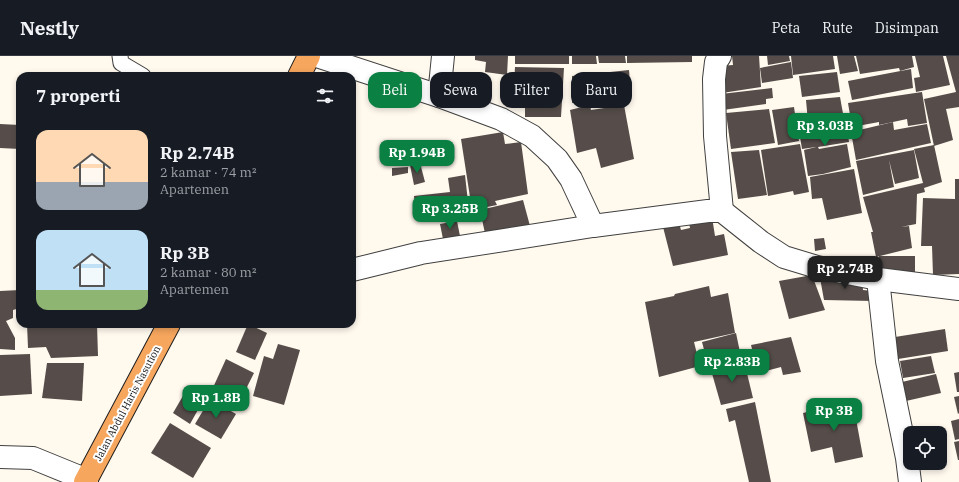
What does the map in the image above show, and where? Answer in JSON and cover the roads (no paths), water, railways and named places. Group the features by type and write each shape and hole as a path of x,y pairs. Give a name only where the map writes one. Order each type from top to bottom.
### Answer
{"highway":[{"path":"301,72 309,56"},
{"name":"Jalan Abdul Haris Nasution","path":"86,481 167,328"}],"street":[{"path":"317,56 430,93"},
{"path":"441,72 443,56"},
{"path":"720,56 716,62 714,79 715,136 722,211"},
{"path":"471,108 501,119 532,136 557,159 568,174 593,226"},
{"path":"356,269 420,253 593,226 708,211 722,211 761,242 784,257 817,268 878,279 959,289"},
{"path":"878,279 887,362 907,458 910,482"},
{"path":"0,457 33,458 86,481"}],"lane":[{"path":"120,56 121,63 136,72"}]}
